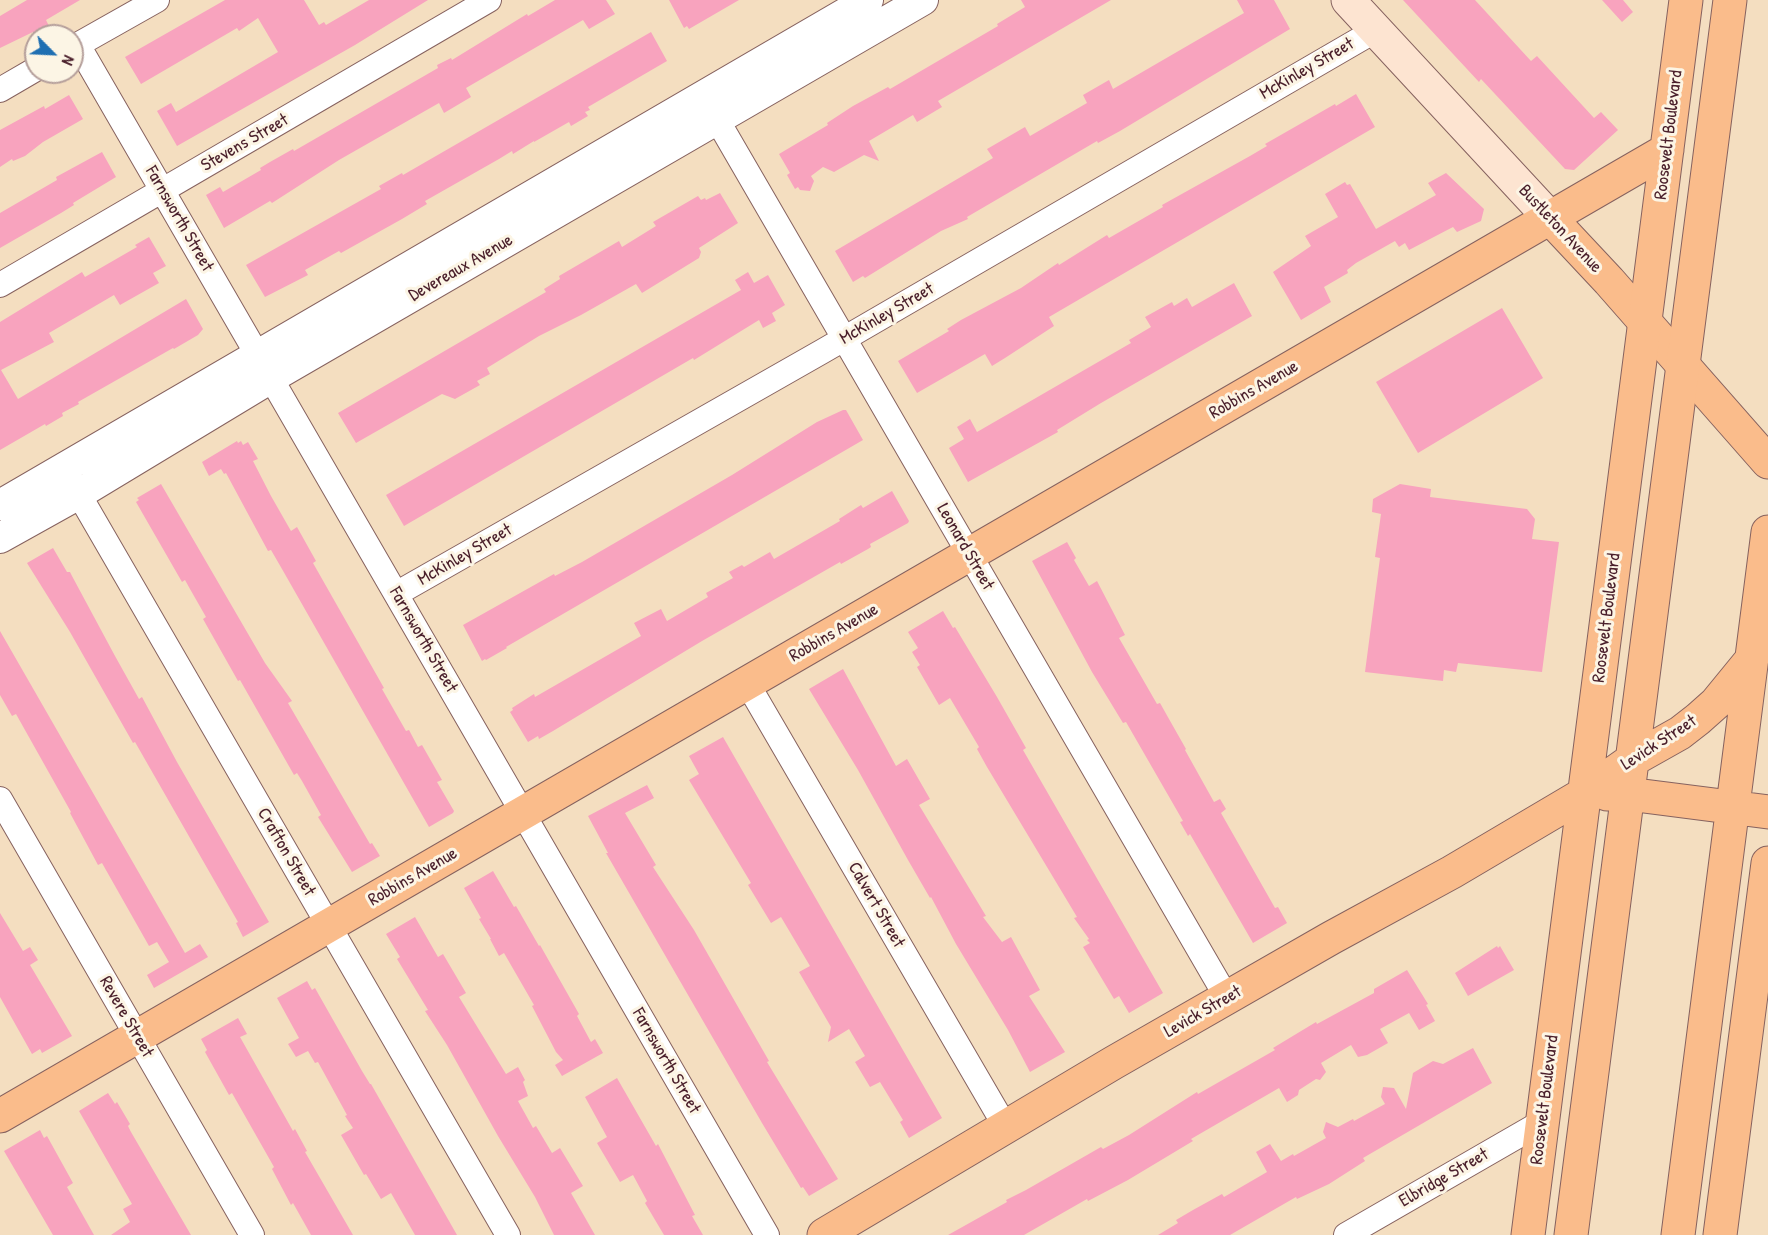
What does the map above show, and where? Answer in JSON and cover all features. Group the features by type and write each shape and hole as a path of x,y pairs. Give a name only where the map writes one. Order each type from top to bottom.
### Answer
{"main road":[{"name":"Bustleton Avenue","path":"1348,0 1551,218 1768,462"},
{"name":"Roosevelt Boulevard","path":"1528,1235 1686,0"},
{"path":"1571,1235 1730,0"},
{"name":"Robbins Avenue","path":"0,1116 1667,150"},
{"path":"1678,1235 1768,532"},
{"name":"Levick Street","path":"824,1235 1005,1126 1404,896 1452,872 1584,794 1632,760 1680,733 1698,719 1716,703 1752,658"},
{"name":"Levick Street","path":"1584,794 1628,794 1768,812"},
{"path":"1720,1235 1768,863"},
{"path":"1532,1197 1536,1235"}],"street":[{"path":"84,42 157,0"},
{"name":"Stevens Street","path":"0,285 489,0"},
{"name":"Devereaux Avenue","path":"710,108 868,0"},
{"name":"Devereaux Avenue","path":"0,538 72,481 265,367 710,108 923,0"},
{"name":"McKinley Street","path":"396,594 844,339 1376,30"},
{"name":"Farnsworth Street","path":"84,62 162,190 767,1235"},
{"path":"0,90 24,76"},
{"name":"Leonard Street","path":"710,108 1227,998"},
{"name":"Devereaux Avenue","path":"0,505 72,481"},
{"name":"Crafton Street","path":"72,481 508,1235"},
{"name":"Calvert Street","path":"747,683 1005,1126"},
{"name":"Revere Street","path":"0,799 252,1235"},
{"name":"Elbridge Street","path":"1346,1235 1542,1122"}],"building":[{"path":"27,0 80,0 46,20 48,24 24,24 24,36 0,48 0,16"},
{"path":"225,0 304,0 319,25 324,22 326,25 369,0 428,0 355,45 177,146 157,111 171,103 176,112 278,52 258,18 239,31 237,28 141,84 125,57"},
{"path":"555,0 606,0 615,14 589,29 583,20 466,88 471,97 444,113 439,103 339,160 272,203 270,201 224,228 206,195 220,187 223,192 261,170 260,168 270,162 293,149 294,151 438,68 437,65 451,58 452,60 527,14 528,16"},
{"path":"669,0 739,0 689,29 687,26 684,28"},
{"path":"1021,0 1111,0 938,101 942,107 917,122 913,115 869,141 879,161 864,155 834,172 823,167 811,176 814,181 810,191 800,190 798,187 795,189 787,175 790,173 779,154 828,125 827,123 853,106 888,87 890,89 998,26 997,24 1025,7"},
{"path":"1237,0 1274,0 1290,29 1120,131 1098,143 1097,141 967,217 968,219 941,231 865,278 863,276 853,282 835,251 993,158 987,149 1025,127 1030,136 1087,103 1083,95 1109,80 1113,89 1244,13"},
{"path":"1403,0 1475,0 1531,61 1537,56 1594,118 1601,112 1618,130 1574,170 1565,169 1481,79 1479,82"},
{"path":"1602,0 1623,0 1633,12 1622,22"},
{"path":"651,32 667,61 588,107 590,110 585,112 588,116 571,126 569,122 513,154 512,151 425,201 427,204 402,219 305,270 308,275 265,297 246,265 381,189 379,186 402,173 403,175"},
{"path":"1356,94 1375,127 1049,317 1054,326 992,366 985,354 917,393 898,361 949,331 947,329 961,320 1021,288 1058,263 1059,265 1107,235 1109,238 1163,207 1162,205 1267,146 1265,144"},
{"path":"69,95 83,119 43,142 25,156 13,161 12,159 0,167 0,130"},
{"path":"102,152 116,177 61,213 0,248 0,213 57,180 56,177"},
{"path":"1446,173 1484,209 1481,221 1457,232 1453,227 1409,250 1405,243 1399,247 1395,241 1356,263 1347,270 1348,273 1324,287 1331,302 1301,320 1273,272 1311,246 1305,236 1338,217 1325,194 1345,182 1347,185 1350,184 1376,229 1436,195 1428,183"},
{"path":"720,193 738,223 699,248 701,252 699,258 642,293 636,284 539,336 487,368 490,374 477,381 480,385 455,399 442,394 356,443 338,413 546,292 544,289 560,279 559,276 619,241 622,247 656,226 653,222 698,196 701,200 705,198 706,200"},
{"path":"149,237 166,266 153,273 159,283 120,305 114,295 49,333 54,342 1,370 18,399 186,299 203,329 198,335 78,402 79,404 62,413 63,416 0,450 0,322 82,272 85,277 137,247 135,245"},
{"path":"748,272 754,283 768,275 785,305 772,313 776,321 763,328 759,320 694,360 693,358 404,526 386,495 741,290 735,280"},
{"path":"1234,283 1252,316 1101,403 1057,430 1058,432 968,482 949,448 964,439 957,427 970,419 977,432 1131,343 1129,340 1151,327 1145,317 1172,302 1174,306 1187,298 1192,307"},
{"path":"1502,308 1543,378 1418,453 1376,382"},
{"path":"846,410 863,440 482,661 463,625 554,574 555,576 582,562 732,475 817,422"},
{"path":"237,441 238,443 241,441 243,445 248,442 258,459 253,461 291,531 297,527 316,561 313,563 406,731 409,730 418,747 422,745 442,780 437,782 454,811 429,827 271,550 268,551 226,473 224,474 221,469 209,476 202,462"},
{"path":"161,484 265,663 292,701 288,703 370,844 372,843 380,856 352,872 318,817 321,815 302,781 297,773 294,775 240,680 238,681 203,619 206,617 185,580 182,582 136,502 139,500 137,498"},
{"path":"1400,484 1431,489 1430,497 1527,509 1535,519 1532,539 1559,542 1542,672 1458,663 1456,672 1444,670 1443,681 1365,672 1380,558 1375,557 1381,514 1372,512 1373,499"},
{"path":"892,491 908,523 870,544 871,547 868,549 841,564 840,562 702,641 553,731 528,742 510,712 512,708 641,636 634,623 661,609 667,621 708,597 706,593 733,578 729,572 742,565 744,567 770,552 774,559 840,521 839,519 861,505 863,508"},
{"path":"1067,542 1089,586 1097,581 1125,635 1119,638 1157,704 1160,703 1214,802 1220,799 1226,809 1221,813 1275,908 1278,907 1287,923 1253,943 1190,834 1188,836 1180,822 1183,821 1126,722 1123,723 1092,672 1032,561"},
{"path":"53,548 67,572 70,572 139,699 142,697 269,922 243,937 236,923 238,922 135,742 133,743 70,632 27,563"},
{"path":"943,611 997,697 1026,748 1023,750 1163,993 1129,1013 1119,996 1114,999 1083,947 1090,943 1087,940 1089,939 1074,918 1077,917 987,767 977,749 979,747 950,698 939,705 917,667 920,665 912,652 918,648 908,632"},
{"path":"0,631 185,953 200,944 208,957 154,988 147,975 169,962 157,942 149,946 102,863 98,865 16,714 12,716 0,695"},
{"path":"843,669 896,766 907,759 930,799 919,805 986,916 983,917 1002,942 1011,937 1040,990 1029,996 1065,1052 1030,1072 858,770 809,689"},
{"path":"723,737 942,1118 909,1138 900,1122 903,1120 880,1082 870,1087 855,1062 865,1056 849,1029 828,1042 831,1027 799,972 810,966 781,917 771,923 748,885 751,883 689,780 699,774 689,756"},
{"path":"647,785 654,798 625,813 656,865 653,867 694,930 769,1061 767,1062 838,1179 809,1196 803,1187 801,1188 762,1123 606,853 608,853 588,816"},
{"path":"493,871 540,945 579,1014 577,1016 591,1042 595,1039 603,1053 562,1076 555,1065 563,1060 556,1052 532,1006 534,1005 504,953 499,956 464,888"},
{"path":"0,913 23,951 30,947 38,960 30,965 72,1036 42,1053 40,1049 32,1054 0,997"},
{"path":"415,917 438,957 443,954 466,993 459,997 506,1074 518,1067 525,1080 523,1082 528,1096 518,1101 533,1128 536,1126 552,1153 560,1148 583,1186 571,1193 595,1235 554,1235 535,1197 425,1011 428,1010 397,959 400,957 386,934"},
{"path":"1497,946 1498,948 1500,946 1514,970 1468,996 1455,973"},
{"path":"1407,970 1428,1004 1426,1005 1435,1021 1419,1030 1409,1013 1380,1029 1388,1043 1367,1055 1358,1057 1351,1045 1321,1063 1326,1072 1320,1080 1316,1079 1299,1090 1298,1095 1287,1102 1279,1088 1191,1139 1193,1141 1128,1180 1088,1201 1087,1199 1024,1235 948,1235 1101,1147 1103,1149 1129,1135 1197,1092 1198,1094 1275,1050 1273,1048 1316,1022 1317,1024 1374,993 1374,989"},
{"path":"307,981 312,990 315,988 457,1235 415,1235 391,1193 381,1199 366,1174 364,1175 341,1135 353,1128 318,1062 315,1063 308,1051 296,1057 288,1044 299,1038 277,998"},
{"path":"238,1018 247,1034 240,1037 293,1131 295,1129 307,1151 305,1152 353,1235 311,1235 293,1203 291,1205 272,1169 274,1167 232,1093 229,1095 205,1052 207,1050 201,1039"},
{"path":"1473,1048 1492,1083 1363,1158 1365,1161 1329,1184 1297,1199 1296,1197 1230,1235 1158,1235 1178,1223 1176,1220 1193,1210 1222,1194 1224,1197 1267,1172 1256,1152 1270,1144 1281,1161 1293,1154 1294,1156 1326,1138 1323,1132 1326,1122 1338,1127 1385,1104 1381,1097 1383,1087 1394,1088 1406,1109 1413,1073 1433,1061 1443,1064"},
{"path":"617,1078 656,1146 658,1144 703,1235 664,1235 645,1203 647,1201 633,1175 620,1182 597,1143 607,1137 585,1097"},
{"path":"108,1093 115,1104 117,1102 130,1124 128,1126 131,1132 191,1235 111,1235 130,1222 123,1209 132,1204 79,1111"},
{"path":"40,1130 44,1138 47,1136 73,1183 67,1187 94,1235 53,1235 4,1151"}]}
